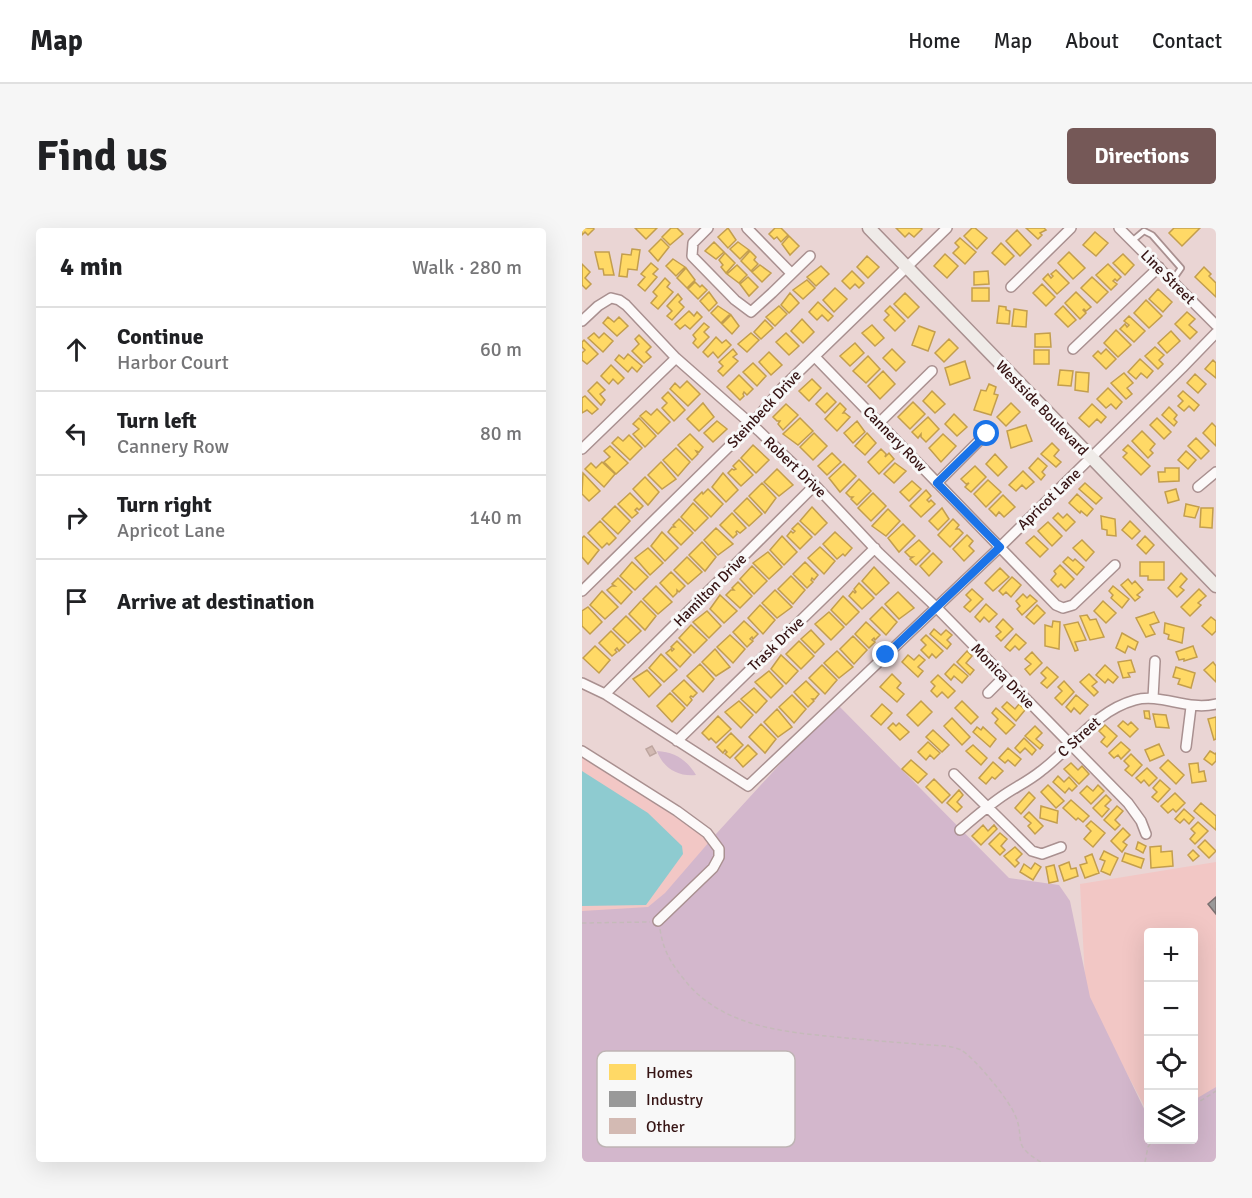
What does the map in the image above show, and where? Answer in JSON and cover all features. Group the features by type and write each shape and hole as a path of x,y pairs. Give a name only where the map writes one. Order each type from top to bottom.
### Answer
{"street":[{"path":"708,228 693,243 692,256 735,300 751,312 810,256"},
{"path":"747,228 791,273"},
{"name":"Westside Boulevard","path":"869,228 1216,586"},
{"name":"Steinbeck Drive","path":"582,591 752,425 782,388 947,228"},
{"path":"1011,287 1071,228"},
{"name":"Line Street","path":"1119,228 1216,325"},
{"path":"1073,349 1159,267"},
{"name":"Robert Drive","path":"582,321 611,298 619,300 676,358 752,425 815,486 937,608"},
{"name":"Apricot Lane","path":"677,741 748,786 937,608 1216,333"},
{"name":"Cannery Row","path":"815,357 1056,605 1063,608 1073,605 1115,565"},
{"path":"582,449 676,358"},
{"path":"879,423 932,371"},
{"path":"937,483 987,434"},
{"path":"1198,487 1216,472"},
{"name":"Hamilton Drive","path":"605,694 815,486"},
{"name":"Trask Drive","path":"677,741 875,548"},
{"name":"Monica Drive","path":"937,608 1134,810 1146,834"},
{"path":"1152,698 1155,661"},
{"path":"988,693 1004,677"},
{"path":"582,683 605,694 677,741"},
{"name":"C Street","path":"960,830 987,807 1042,770 1089,727 1116,707 1135,700 1152,698 1191,707 1216,704"},
{"path":"1186,747 1191,707"},
{"path":"582,750 677,811 707,833 719,849 719,857 713,868 658,921"},
{"path":"954,774 1032,851 1042,854 1061,847"}],"lane":[{"path":"1148,233 1153,228"},
{"path":"1132,241 1144,231 1148,233 1181,268 1172,281"}],"path":[{"path":"582,923 658,921 667,956 685,982 700,997 734,1018 756,1025 817,1035 947,1046 961,1050 976,1063 1014,1113 1023,1147 1041,1162"},
{"path":"1198,1102 1216,1091"},
{"path":"1145,1162 1150,1144"}],"shaded area":[{"path":"836,703 1009,878 1059,885 1070,901 1090,997 1144,1109 1144,1144 1198,1144 1198,1098 1216,1087 1216,1162 582,1162 582,911 648,907 665,893"},
{"path":"657,751 680,758 696,775 677,773 667,767"},
{"path":"582,754 723,849 668,914 582,923"},
{"path":"1216,862 1216,1087 1198,1098 1198,928 1144,928 1144,1106 1086,997 1080,884"}],"water":[{"path":"582,771 648,813 682,846 683,854 646,905 582,906"}],"building: Homes":[{"path":"582,228 594,229 588,235 585,232 582,235"},
{"path":"635,228 657,228 646,239"},
{"path":"671,228 677,228 683,234 670,245 662,237"},
{"path":"728,228 736,240 728,248 718,237"},
{"path":"775,228 781,228 788,235 781,242 777,237 774,239 769,234"},
{"path":"896,228 922,229 914,237 909,233 905,237"},
{"path":"972,228 987,238 977,249 964,236"},
{"path":"1026,228 1046,230 1040,233 1042,235 1038,239"},
{"path":"1174,228 1200,228 1182,246 1169,233"},
{"path":"1017,230 1031,245 1020,256 1006,241"},
{"path":"1095,232 1108,243 1096,256 1083,245"},
{"path":"789,236 799,246 790,255 782,244"},
{"path":"960,238 976,252 965,264 953,253 959,247 955,243"},
{"path":"661,239 669,247 658,261 649,251"},
{"path":"714,242 724,252 716,259 705,251"},
{"path":"738,242 749,250 740,259 730,249"},
{"path":"1001,243 1014,256 1005,265 992,253"},
{"path":"632,249 640,250 637,270 628,269 627,277 619,276 622,254 631,255"},
{"path":"750,251 756,257 754,260 758,264 751,271 741,261"},
{"path":"595,252 609,252 614,275 604,275 603,269 599,269"},
{"path":"1069,252 1085,268 1073,279 1058,263"},
{"path":"725,253 735,263 726,273 719,260"},
{"path":"945,254 958,266 947,278 934,266"},
{"path":"1123,254 1134,265 1125,275 1113,263"},
{"path":"867,256 879,267 868,278 857,267"},
{"path":"673,259 685,267 676,276 666,266"},
{"path":"651,263 658,269 653,274 657,277 645,291 638,285 645,277 641,274"},
{"path":"582,264 590,272 585,278 591,284 586,289 582,285"},
{"path":"1108,264 1121,277 1113,281 1117,284 1111,290 1096,275"},
{"path":"737,265 747,275 739,283 727,274"},
{"path":"760,265 771,273 762,282 752,272"},
{"path":"821,266 829,274 816,286 807,277"},
{"path":"1204,267 1216,283 1216,297 1195,277"},
{"path":"686,268 695,280 687,288 677,278"},
{"path":"1056,270 1069,283 1057,294 1043,279 1048,274 1051,278 1053,276 1051,274"},
{"path":"852,271 864,283 859,288 855,284 850,289 842,281"},
{"path":"988,271 989,284 974,285 974,272"},
{"path":"748,277 758,287 749,296 740,284"},
{"path":"1092,277 1108,292 1097,303 1081,288"},
{"path":"665,278 670,283 667,287 673,292 658,309 651,303 657,296 653,292"},
{"path":"807,280 815,288 803,299 793,290"},
{"path":"695,282 707,290 698,299 688,289"},
{"path":"1042,284 1055,297 1046,306 1033,293"},
{"path":"835,288 847,299 834,312 823,300"},
{"path":"972,288 989,288 989,301 972,301"},
{"path":"1158,289 1172,302 1163,312 1149,299"},
{"path":"709,292 717,303 709,311 700,301"},
{"path":"1076,292 1091,307 1086,311 1083,310 1086,313 1080,319 1065,303"},
{"path":"790,293 799,303 789,313 781,305"},
{"path":"905,293 919,307 908,318 894,304"},
{"path":"678,294 682,299 679,302 684,307 672,320 667,316 672,311 667,306"},
{"path":"1146,300 1162,316 1149,328 1134,313"},
{"path":"818,302 833,316 828,321 822,315 817,320 809,312"},
{"path":"718,306 730,314 721,323 711,313"},
{"path":"779,306 787,314 775,326 766,317"},
{"path":"890,306 905,321 895,331 884,320 889,315 885,311"},
{"path":"999,306 1006,307 1006,310 1010,311 1009,324 997,323"},
{"path":"1063,306 1076,320 1068,327 1055,314"},
{"path":"1014,309 1027,311 1026,327 1012,326"},
{"path":"689,311 694,316 697,312 702,317 690,329 685,325 680,329 675,324"},
{"path":"1187,312 1195,319 1189,325 1197,332 1190,339 1175,324"},
{"path":"731,315 739,326 732,334 722,324"},
{"path":"1129,316 1145,331 1134,342 1120,329 1125,324 1127,327 1129,325 1124,321"},
{"path":"608,317 614,322 619,317 628,326 617,336 603,323"},
{"path":"802,319 814,332 803,343 791,331"},
{"path":"765,320 773,328 761,339 754,332"},
{"path":"704,323 709,327 704,332 709,337 698,348 693,343 696,339 693,335"},
{"path":"872,325 884,338 875,346 862,333"},
{"path":"919,326 935,332 928,351 912,345"},
{"path":"1116,330 1131,345 1118,357 1104,343"},
{"path":"1171,331 1180,341 1167,353 1158,343"},
{"path":"594,333 599,338 604,333 613,341 603,352 588,338"},
{"path":"751,333 759,340 747,352 738,344"},
{"path":"786,333 799,346 789,355 776,342"},
{"path":"1050,333 1051,347 1035,347 1035,334"},
{"path":"639,335 651,347 646,352 651,357 644,363 632,351 639,344 635,339"},
{"path":"716,337 722,343 726,340 731,345 718,358 713,352 708,357 703,352"},
{"path":"949,339 958,348 944,362 935,353"},
{"path":"584,340 598,354 587,364 582,360 582,353 585,350 582,347"},
{"path":"855,343 864,353 850,366 840,356"},
{"path":"1155,347 1164,355 1159,360 1163,364 1158,369 1145,356"},
{"path":"733,349 737,354 733,357 738,361 723,376 718,371 723,366 719,362"},
{"path":"892,349 905,362 896,371 883,358"},
{"path":"1106,349 1116,359 1106,369 1093,356 1098,351 1101,354"},
{"path":"1034,350 1049,350 1049,364 1034,364"},
{"path":"769,352 782,365 771,375 759,362"},
{"path":"628,354 642,366 637,372 632,367 628,372 615,360 619,355 624,359"},
{"path":"868,356 880,369 866,383 853,371"},
{"path":"1140,359 1153,371 1147,378 1141,373 1136,379 1128,372"},
{"path":"1213,360 1216,363 1216,378 1205,369"},
{"path":"965,361 970,378 950,385 945,368"},
{"path":"753,363 766,376 757,386 743,372"},
{"path":"611,365 624,378 618,384 613,379 609,384 601,376"},
{"path":"1060,370 1073,371 1071,386 1058,385"},
{"path":"883,371 895,384 880,399 868,386"},
{"path":"1076,372 1089,373 1088,392 1075,390"},
{"path":"1124,373 1133,383 1127,388 1132,394 1126,399 1111,383"},
{"path":"1195,374 1206,384 1198,393 1187,383"},
{"path":"739,375 753,389 747,395 744,392 740,400 727,387"},
{"path":"812,379 821,388 809,401 799,391"},
{"path":"687,381 700,394 688,406 670,389 675,383 680,388"},
{"path":"597,382 605,390 600,394 605,400 601,405 588,391"},
{"path":"989,384 996,387 994,394 998,395 991,415 974,410 981,390 986,391"},
{"path":"1108,388 1122,402 1116,409 1111,404 1106,408 1097,399"},
{"path":"932,391 945,404 935,413 923,401"},
{"path":"1183,391 1199,405 1194,411 1189,406 1184,411 1178,406 1183,401 1178,396"},
{"path":"668,392 685,410 674,421 662,408 667,403 662,398"},
{"path":"827,393 836,402 825,413 816,404"},
{"path":"585,396 598,409 592,414 587,410 582,413 582,398"},
{"path":"913,402 925,414 910,429 898,417"},
{"path":"703,403 714,417 699,431 687,419"},
{"path":"840,403 846,409 843,413 850,417 837,431 825,419"},
{"path":"1011,403 1020,412 1006,426 997,417"},
{"path":"786,404 798,415 783,430 778,424 780,421 773,417"},
{"path":"1092,404 1106,417 1101,423 1097,419 1089,427 1079,418"},
{"path":"1169,407 1177,415 1174,419 1177,422 1174,426 1162,415"},
{"path":"657,409 670,422 658,434 640,416 646,411 651,415"},
{"path":"954,414 967,427 957,436 945,424"},
{"path":"928,417 939,429 926,442 921,434 918,438 912,432"},
{"path":"639,418 656,436 645,447 633,434 639,429 633,424"},
{"path":"800,418 813,431 798,445 783,434"},
{"path":"1157,418 1171,432 1164,439 1150,425"},
{"path":"717,421 727,429 713,442 704,433"},
{"path":"857,421 865,432 853,443 844,433"},
{"path":"1212,423 1216,427 1216,446 1203,433"},
{"path":"1026,425 1032,441 1011,448 1007,431"},
{"path":"1142,431 1155,444 1150,450 1153,453 1148,458 1132,441"},
{"path":"814,433 827,446 813,460 800,447"},
{"path":"867,433 876,443 865,455 855,446"},
{"path":"690,434 703,447 699,452 696,451 698,454 692,460 678,445"},
{"path":"943,434 956,446 941,462 929,448"},
{"path":"629,435 642,448 630,460 612,443 618,437 623,441"},
{"path":"1196,438 1209,451 1201,459 1188,446"},
{"path":"1052,443 1059,450 1054,456 1061,462 1056,467 1041,454"},
{"path":"753,445 769,460 756,473 741,458"},
{"path":"1128,445 1150,466 1141,475 1123,457 1127,453 1123,450"},
{"path":"610,446 628,463 616,474 604,462 610,457 604,451"},
{"path":"676,448 690,462 678,476 663,460"},
{"path":"881,449 886,454 885,457 889,453 894,459 879,474 868,462"},
{"path":"1186,451 1196,460 1188,469 1178,460"},
{"path":"832,453 841,462 827,475 818,466"},
{"path":"995,454 1007,467 998,476 986,464"},
{"path":"1038,458 1047,466 1042,472 1045,475 1041,480 1029,468"},
{"path":"739,460 753,475 741,486 728,473 736,469 733,466"},
{"path":"602,462 615,474 604,487 585,469 591,463 596,468"},
{"path":"661,462 676,479 662,489 648,475"},
{"path":"895,463 906,471 894,483 884,474"},
{"path":"844,464 856,476 840,492 829,478"},
{"path":"975,466 986,477 971,492 965,487 969,483 966,484 961,479"},
{"path":"1165,468 1179,468 1179,481 1159,482 1158,472 1165,472"},
{"path":"777,469 793,485 779,496 764,482"},
{"path":"1023,471 1034,482 1026,489 1022,485 1016,491 1009,485"},
{"path":"583,473 600,491 589,501 582,494"},
{"path":"723,473 738,490 726,502 712,487"},
{"path":"645,477 659,492 648,505 633,489"},
{"path":"859,479 871,491 857,505 851,499 853,497 846,493"},
{"path":"988,480 1001,492 986,507 974,494"},
{"path":"912,481 921,489 909,501 900,492"},
{"path":"762,483 776,498 765,513 749,496"},
{"path":"1085,483 1102,498 1096,504 1079,489"},
{"path":"708,489 723,504 711,517 694,500"},
{"path":"1176,489 1179,500 1168,503 1165,492"},
{"path":"926,490 931,496 927,500 935,504 921,517 910,506"},
{"path":"630,493 643,506 635,510 638,513 632,518 618,504"},
{"path":"873,493 886,506 871,521 858,508"},
{"path":"1077,494 1093,509 1087,516 1069,503"},
{"path":"1003,495 1015,507 1004,517 999,512 996,516 989,509"},
{"path":"747,498 762,514 749,526 734,511"},
{"path":"693,503 708,518 695,531 681,517"},
{"path":"1186,504 1199,507 1195,518 1184,516"},
{"path":"615,506 630,521 618,534 602,519"},
{"path":"812,507 827,523 815,535 800,521"},
{"path":"942,508 949,519 938,530 929,521"},
{"path":"1201,508 1213,508 1212,528 1200,527"},
{"path":"888,509 900,521 886,536 872,526"},
{"path":"732,513 746,528 740,533 737,531 733,538 720,525"},
{"path":"1058,513 1063,518 1067,514 1075,522 1066,531 1053,518"},
{"path":"1101,516 1115,519 1116,536 1107,535 1107,530 1102,529"},
{"path":"679,519 693,533 681,545 668,532 675,527 673,525"},
{"path":"953,519 959,525 956,529 963,533 950,547 938,535"},
{"path":"600,521 616,538 602,548 588,533"},
{"path":"1130,521 1140,531 1132,539 1122,530"},
{"path":"1048,522 1062,536 1052,546 1038,531"},
{"path":"798,523 812,537 800,549 787,536 791,531 793,533 795,531 792,529"},
{"path":"903,524 915,536 899,552 888,538"},
{"path":"716,528 733,544 718,555 704,540"},
{"path":"662,532 678,548 665,561 651,546"},
{"path":"835,532 852,548 845,556 843,554 837,559 823,544"},
{"path":"967,535 973,541 969,546 974,551 964,561 953,549"},
{"path":"584,536 599,550 588,564 582,557 582,538"},
{"path":"782,536 797,552 784,565 770,550"},
{"path":"1034,536 1048,549 1040,557 1026,543"},
{"path":"1145,536 1154,545 1146,554 1137,545"},
{"path":"919,540 930,551 916,565 910,559 913,557 905,552"},
{"path":"1082,540 1094,552 1086,561 1073,548"},
{"path":"702,542 716,557 705,571 689,555"},
{"path":"820,547 835,561 824,574 808,558"},
{"path":"648,548 663,563 650,575 635,558"},
{"path":"768,552 782,567 769,579 753,563"},
{"path":"933,553 942,562 929,576 920,566"},
{"path":"687,557 702,572 688,584 674,570"},
{"path":"1068,557 1073,561 1075,559 1084,567 1077,575 1063,562"},
{"path":"632,562 648,577 635,590 620,576"},
{"path":"805,562 818,575 814,580 812,578 813,582 807,588 793,574"},
{"path":"1140,562 1164,562 1164,580 1148,580 1148,576 1140,576"},
{"path":"1060,565 1074,579 1065,588 1061,584 1058,587 1051,580 1056,574 1054,571"},
{"path":"752,566 767,581 754,594 740,579"},
{"path":"874,567 889,583 876,595 862,581"},
{"path":"1000,568 1009,577 993,591 985,583"},
{"path":"671,572 685,586 679,592 677,590 673,597 660,583"},
{"path":"1181,573 1187,579 1180,587 1184,590 1177,597 1168,588"},
{"path":"791,576 805,590 793,604 778,589"},
{"path":"1012,577 1021,585 1011,597 1006,592 1003,595 999,591"},
{"path":"618,578 632,592 621,604 607,590 615,586 612,584"},
{"path":"1128,579 1132,584 1135,581 1143,590 1137,595 1140,597 1135,601 1121,585"},
{"path":"738,582 752,596 740,608 726,595 734,590 732,588"},
{"path":"859,583 874,598 862,609 849,596 853,591 856,592 854,589"},
{"path":"656,586 672,602 658,614 643,599"},
{"path":"1113,586 1129,599 1122,608 1111,598 1113,595 1109,591"},
{"path":"972,589 983,599 970,612 964,607 971,600 966,595"},
{"path":"1199,589 1206,596 1198,603 1201,605 1190,616 1181,607"},
{"path":"775,590 792,607 777,618 762,603"},
{"path":"602,591 618,607 605,619 590,605"},
{"path":"898,592 914,608 899,619 885,604"},
{"path":"1023,594 1027,598 1030,595 1037,601 1022,615 1017,609 1020,606 1016,601"},
{"path":"720,595 737,611 724,623 710,609"},
{"path":"843,596 859,612 846,625 831,610"},
{"path":"641,601 656,616 645,630 629,614"},
{"path":"1103,601 1116,613 1106,623 1094,611"},
{"path":"986,604 997,614 989,622 984,617 980,622 975,617"},
{"path":"760,605 775,620 763,634 748,618"},
{"path":"1037,605 1045,613 1034,624 1026,617"},
{"path":"588,607 602,622 590,634 582,626 582,611"},
{"path":"882,607 897,622 886,635 870,619"},
{"path":"707,611 721,626 709,638 693,622"},
{"path":"829,612 844,627 831,640 815,624"},
{"path":"1154,612 1159,622 1150,625 1155,634 1146,637 1136,618"},
{"path":"1087,615 1090,620 1096,619 1104,637 1090,640 1080,616"},
{"path":"626,616 641,631 628,643 613,629"},
{"path":"1211,617 1216,621 1216,631 1212,635 1202,626"},
{"path":"1003,619 1013,629 1001,641 996,636 1001,632 996,627"},
{"path":"744,621 758,634 750,639 753,641 747,647 733,632"},
{"path":"1053,621 1060,622 1059,649 1045,646 1045,625 1052,627"},
{"path":"866,622 880,635 872,640 875,642 869,648 855,634"},
{"path":"1078,622 1086,640 1075,642 1078,650 1075,651 1064,625"},
{"path":"1165,623 1184,628 1182,643 1168,639 1169,635 1164,633"},
{"path":"691,625 707,640 694,653 679,638"},
{"path":"934,629 941,635 946,630 952,635 947,640 951,644 947,649 930,634"},
{"path":"811,630 824,644 815,653 801,639"},
{"path":"611,631 625,645 619,651 617,648 615,650 617,652 612,656 599,643"},
{"path":"1122,633 1138,642 1135,650 1128,646 1125,653 1116,648"},
{"path":"1016,634 1026,643 1019,650 1015,646 1010,651 1005,647"},
{"path":"730,635 745,649 733,663 717,647"},
{"path":"926,635 943,651 936,658 932,654 929,658 921,650 926,645 921,640"},
{"path":"853,636 867,650 854,664 840,649"},
{"path":"677,641 691,655 680,667 666,653 674,649 671,647"},
{"path":"799,641 814,656 801,669 786,654"},
{"path":"595,646 610,660 599,673 583,658"},
{"path":"1193,646 1197,657 1184,661 1184,659 1179,660 1176,652"},
{"path":"715,649 730,667 716,676 702,662"},
{"path":"837,651 853,667 839,678 824,663"},
{"path":"967,651 972,656 966,663 974,670 970,675 957,662"},
{"path":"1032,652 1042,663 1030,675 1025,669 1031,664 1025,659"},
{"path":"661,654 677,670 664,682 649,668"},
{"path":"781,655 798,671 786,684 771,669"},
{"path":"908,655 914,660 919,655 925,660 918,667 923,671 918,677 902,662"},
{"path":"1131,660 1135,672 1128,673 1130,677 1123,678 1118,662"},
{"path":"1213,662 1216,666 1216,682 1204,670"},
{"path":"700,664 714,679 703,692 687,676"},
{"path":"954,664 968,676 962,683 954,676 951,680 945,674"},
{"path":"822,665 837,680 825,694 809,678"},
{"path":"1105,665 1118,677 1113,683 1108,679 1105,683 1096,675"},
{"path":"1047,667 1058,677 1047,688 1041,683 1046,678 1041,673"},
{"path":"1176,667 1195,673 1191,688 1178,684 1180,679 1173,677"},
{"path":"647,670 661,685 649,697 633,679"},
{"path":"769,671 783,686 771,698 755,682"},
{"path":"892,674 901,683 897,688 904,694 897,702 880,687"},
{"path":"1089,674 1097,682 1092,686 1098,692 1094,696 1080,682"},
{"path":"938,675 955,691 948,698 942,692 937,697 931,691 935,686 931,682"},
{"path":"684,680 697,693 690,697 692,700 687,706 672,691"},
{"path":"806,681 819,694 812,699 814,701 808,707 794,692"},
{"path":"1064,681 1074,692 1062,705 1055,698 1062,691 1058,687"},
{"path":"754,688 767,701 756,713 741,699"},
{"path":"670,693 685,708 672,722 657,706"},
{"path":"792,695 806,709 794,723 779,707"},
{"path":"1076,695 1088,705 1080,714 1074,708 1071,712 1066,707"},
{"path":"739,701 753,715 741,728 725,712"},
{"path":"921,701 932,712 918,726 907,715"},
{"path":"962,701 978,717 971,724 955,708"},
{"path":"1007,702 1015,709 1019,704 1025,710 1016,721 1002,707"},
{"path":"882,704 892,713 881,725 871,716"},
{"path":"996,708 1015,725 1006,734 995,723 998,719 992,713"},
{"path":"777,709 792,727 778,737 764,722"},
{"path":"1144,711 1149,711 1150,719 1145,718"},
{"path":"1153,714 1166,715 1169,728 1156,727"},
{"path":"718,716 731,729 716,743 702,733"},
{"path":"1216,717 1216,739 1214,740 1208,719"},
{"path":"952,718 970,737 962,745 944,726"},
{"path":"1123,721 1128,725 1131,722 1138,729 1130,737 1118,726"},
{"path":"893,723 896,726 899,723 909,732 900,740 888,728"},
{"path":"761,724 776,739 765,753 749,737"},
{"path":"1105,725 1117,736 1107,747 1101,742 1105,737 1099,731"},
{"path":"1035,726 1042,733 1036,739 1043,745 1040,749 1025,736"},
{"path":"977,727 981,730 983,727 996,739 990,747 973,732"},
{"path":"933,730 949,745 942,752 926,737"},
{"path":"731,733 743,745 730,758 725,754 727,752 725,750 723,753 717,747"},
{"path":"1024,738 1036,750 1032,755 1025,748 1020,753 1015,748"},
{"path":"928,742 940,753 934,759 930,755 926,760 918,752"},
{"path":"1121,742 1130,750 1121,759 1118,755 1114,758 1109,753"},
{"path":"1159,744 1164,755 1150,761 1145,750"},
{"path":"748,745 757,754 743,767 735,758"},
{"path":"973,745 987,758 981,765 966,751"},
{"path":"1008,748 1021,759 1015,766 1008,760 1005,763 999,758"},
{"path":"1210,751 1216,753 1216,761 1212,765 1204,759"},
{"path":"1131,754 1142,765 1132,776 1125,770 1129,766 1124,761"},
{"path":"911,760 927,774 918,783 902,769"},
{"path":"1168,760 1184,775 1176,784 1160,768"},
{"path":"993,762 1003,771 995,779 992,777 986,784 979,778"},
{"path":"1071,763 1078,770 1082,766 1089,774 1079,784 1064,769"},
{"path":"1198,763 1199,772 1204,771 1206,781 1192,783 1189,764"},
{"path":"1147,768 1157,778 1149,786 1144,780 1141,783 1136,778"},
{"path":"1058,776 1064,782 1069,777 1077,786 1072,791 1069,788 1065,793 1053,782"},
{"path":"934,779 950,795 942,803 926,787"},
{"path":"1160,780 1170,789 1158,802 1152,797 1157,792 1153,788"},
{"path":"1048,785 1064,801 1056,808 1041,792"},
{"path":"1098,785 1104,791 1091,804 1080,793 1087,786 1093,791"},
{"path":"959,790 963,795 957,802 962,807 957,812 947,803"},
{"path":"1029,792 1035,798 1021,814 1015,808"},
{"path":"1175,793 1185,803 1176,812 1173,809 1168,813 1161,806"},
{"path":"1106,795 1111,800 1105,806 1109,809 1102,817 1093,808"},
{"path":"1071,800 1089,816 1083,822 1078,818 1076,820 1063,808"},
{"path":"1201,803 1216,816 1216,830 1194,811"},
{"path":"1041,806 1058,811 1057,823 1040,818"},
{"path":"1117,806 1123,811 1115,820 1120,825 1115,830 1104,820"},
{"path":"1184,809 1194,818 1189,824 1184,819 1180,823 1175,819"},
{"path":"1029,812 1043,826 1035,834 1028,826 1031,823 1024,817"},
{"path":"1091,821 1105,833 1093,847 1084,839 1091,831 1086,826"},
{"path":"1198,822 1208,831 1195,844 1190,839 1195,833 1191,829"},
{"path":"983,825 988,831 994,825 997,829 981,845 972,836"},
{"path":"1123,828 1130,835 1123,842 1127,845 1122,852 1111,841"},
{"path":"1000,833 1007,839 1001,846 1005,850 1000,855 989,844"},
{"path":"1205,840 1216,851 1209,858 1198,847"},
{"path":"1138,842 1146,846 1143,853 1136,849"},
{"path":"1161,846 1161,852 1172,851 1173,866 1151,868 1150,847"},
{"path":"1015,847 1022,854 1016,860 1019,863 1015,867 1004,856"},
{"path":"1193,850 1199,856 1193,861 1188,855"},
{"path":"1104,851 1118,858 1110,875 1101,871 1105,861 1100,859"},
{"path":"1125,853 1144,859 1141,868 1122,861"},
{"path":"1092,854 1099,873 1085,878 1080,865 1087,863 1085,857"},
{"path":"1069,862 1071,869 1076,868 1078,876 1064,881 1059,866"},
{"path":"1035,863 1041,867 1033,880 1020,872 1024,864 1031,869"},
{"path":"1054,865 1058,881 1049,883 1046,867"}],"building: Industry":[{"path":"1216,897 1216,914 1208,904"}],"building: Other":[{"path":"652,746 656,753 650,756 646,749"}],"route":[{"path":"886,655 1000,547 937,483 987,434"}]}
